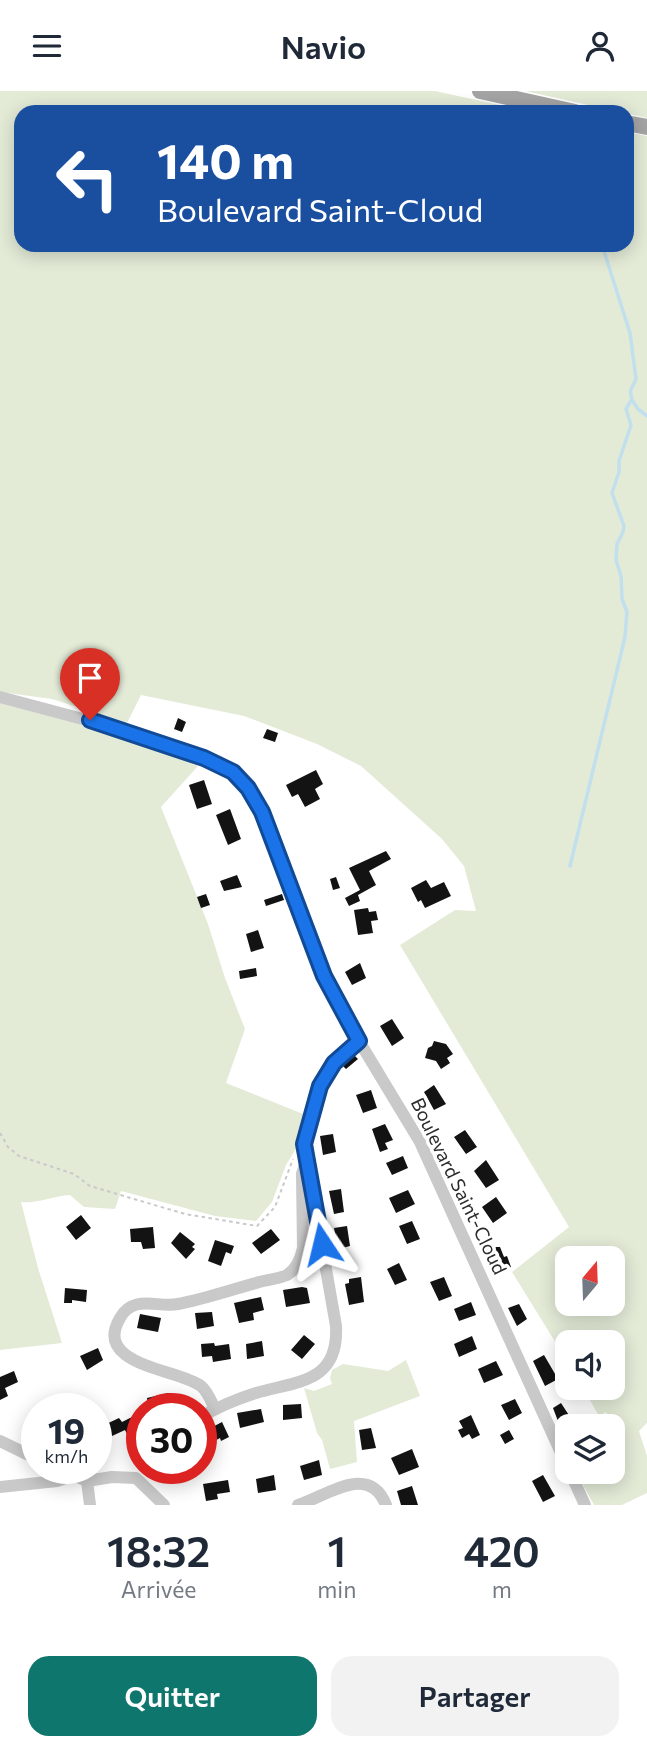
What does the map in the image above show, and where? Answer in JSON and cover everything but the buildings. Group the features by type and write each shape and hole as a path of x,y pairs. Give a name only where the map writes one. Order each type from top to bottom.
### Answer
{"main road":[{"path":"480,91 543,105"}],"street":[{"name":"Boulevard Saint-Cloud","path":"0,697 141,736 204,758 233,772 248,788 262,812 324,976 359,1041 421,1142 555,1439"},
{"path":"217,1408 319,1374 328,1364 335,1349 336,1326 304,1144 320,1086 334,1063 359,1041"},
{"path":"206,1393 194,1382 126,1356 119,1348 116,1336 120,1316 129,1307 139,1303 177,1304 287,1275 300,1258 303,1248 302,1174 305,1164 308,1163"},
{"path":"0,1441 21,1451"},
{"path":"298,1505 355,1483 375,1488 386,1505"},
{"path":"0,1487 28,1484"},
{"path":"87,1484 90,1505"},
{"path":"148,1484 164,1505"},
{"path":"575,1484 585,1505"}],"path":[{"path":"0,1133 8,1147 19,1156 74,1174 90,1186 185,1213 257,1226 275,1207 292,1161 304,1144"}],"green space":[{"path":"0,91 435,91 500,105 14,105 14,252 634,252 634,133 647,136 647,1423 639,1431 647,1456 647,1493 622,1505 594,1505 583,1484 625,1484 625,1414 598,1414 590,1400 625,1400 625,1330 555,1330 555,1342 512,1272 569,1227 400,945 455,910 476,911 464,866 442,839 361,766 317,744 244,716 141,695 127,723 52,699 0,692"},
{"path":"525,91 647,91 647,118 634,115 634,105 588,105"},
{"path":"0,703 124,736 198,766 161,807 208,924 245,1029 226,1083 303,1114 297,1147 286,1165 272,1202 256,1221 215,1216 121,1191 115,1209 84,1207 70,1195 21,1202 38,1268 62,1343 0,1350"},
{"path":"406,1360 420,1396 354,1421 357,1462 330,1469 304,1388 314,1391 332,1384 332,1370 343,1364 388,1371"}],"waterway":[{"path":"570,866 625,637 627,612 622,599 621,576 616,560 617,544 624,526 612,493 631,425 626,409 632,399 631,390 636,379 630,333 604,252"},
{"path":"632,400 647,416"}],"route":[{"path":"90,720 204,758 233,772 248,788 262,812 324,976 359,1041 334,1063 320,1086 304,1144 322,1244"}]}
